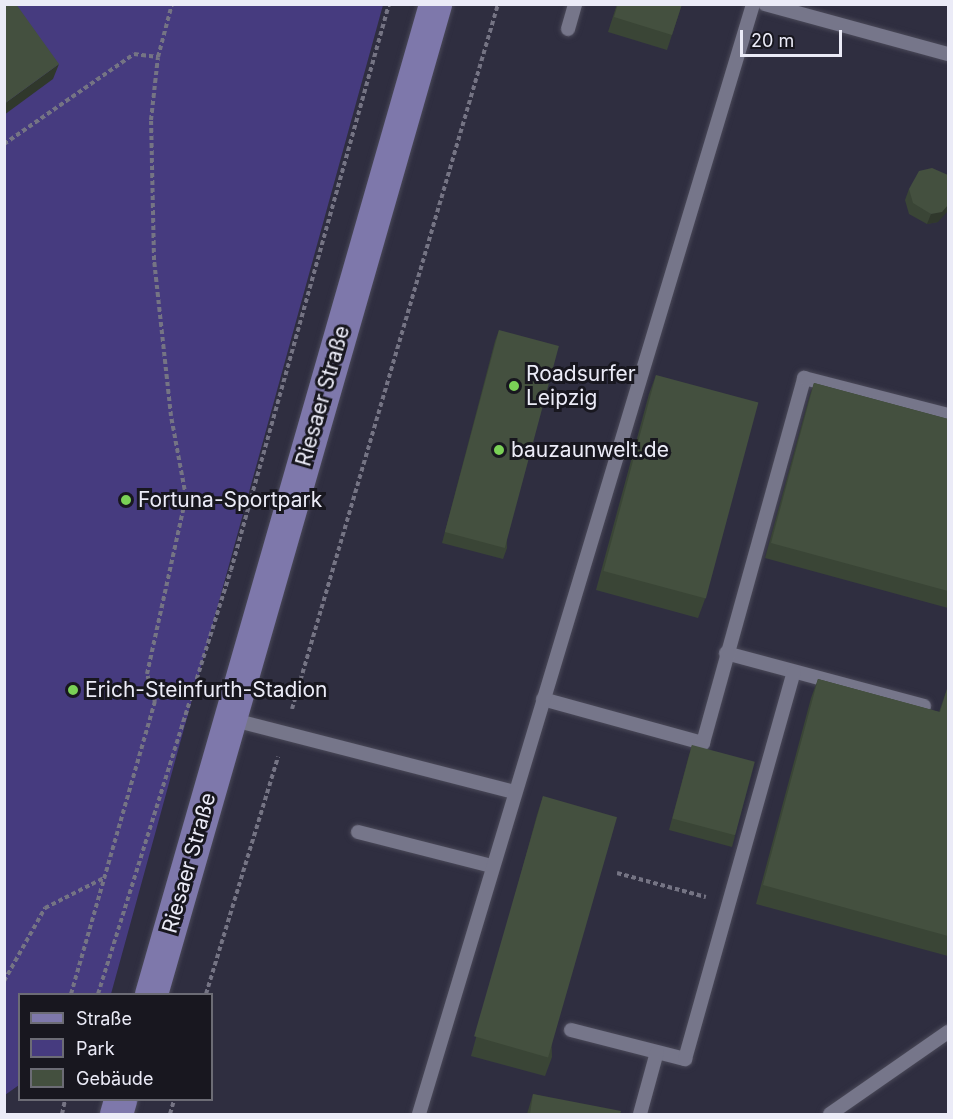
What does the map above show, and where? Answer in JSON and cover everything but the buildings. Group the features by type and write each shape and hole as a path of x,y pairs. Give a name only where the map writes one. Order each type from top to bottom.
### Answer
{"main road":[{"name":"Riesaer Straße","path":"151,993 435,4"}],"lane":[{"path":"568,29 575,4"},
{"path":"419,1114 753,4"},
{"path":"765,4 948,54"},
{"path":"543,699 703,743 726,653 804,378 948,415"},
{"path":"726,653 924,706"},
{"path":"571,1030 685,1059 794,672"},
{"path":"230,719 515,792"},
{"path":"358,832 492,866"},
{"path":"830,1114 948,1032"},
{"path":"640,1114 657,1052"}],"path":[{"path":"71,993 154,702 147,674 186,497 171,416 154,260 151,120 158,57 172,4"},
{"path":"98,993 231,570 388,4"},
{"path":"206,993 285,733 498,4"},
{"path":"4,144 134,54 158,57"},
{"path":"617,873 729,903"},
{"path":"4,981 45,908 104,878"}],"green space":[{"name":"Fortuna-Sportpark","path":"5,5 383,5 111,993 18,993 18,1086 5,1095"}],"place":[{"name":"Roadsurfer Leipzig","path":"514,386"},
{"name":"bauzaunwelt.de","path":"499,450"},
{"name":"Fortuna-Sportpark","path":"126,500"},
{"name":"Erich-Steinfurth-Stadion","path":"73,690"}]}
